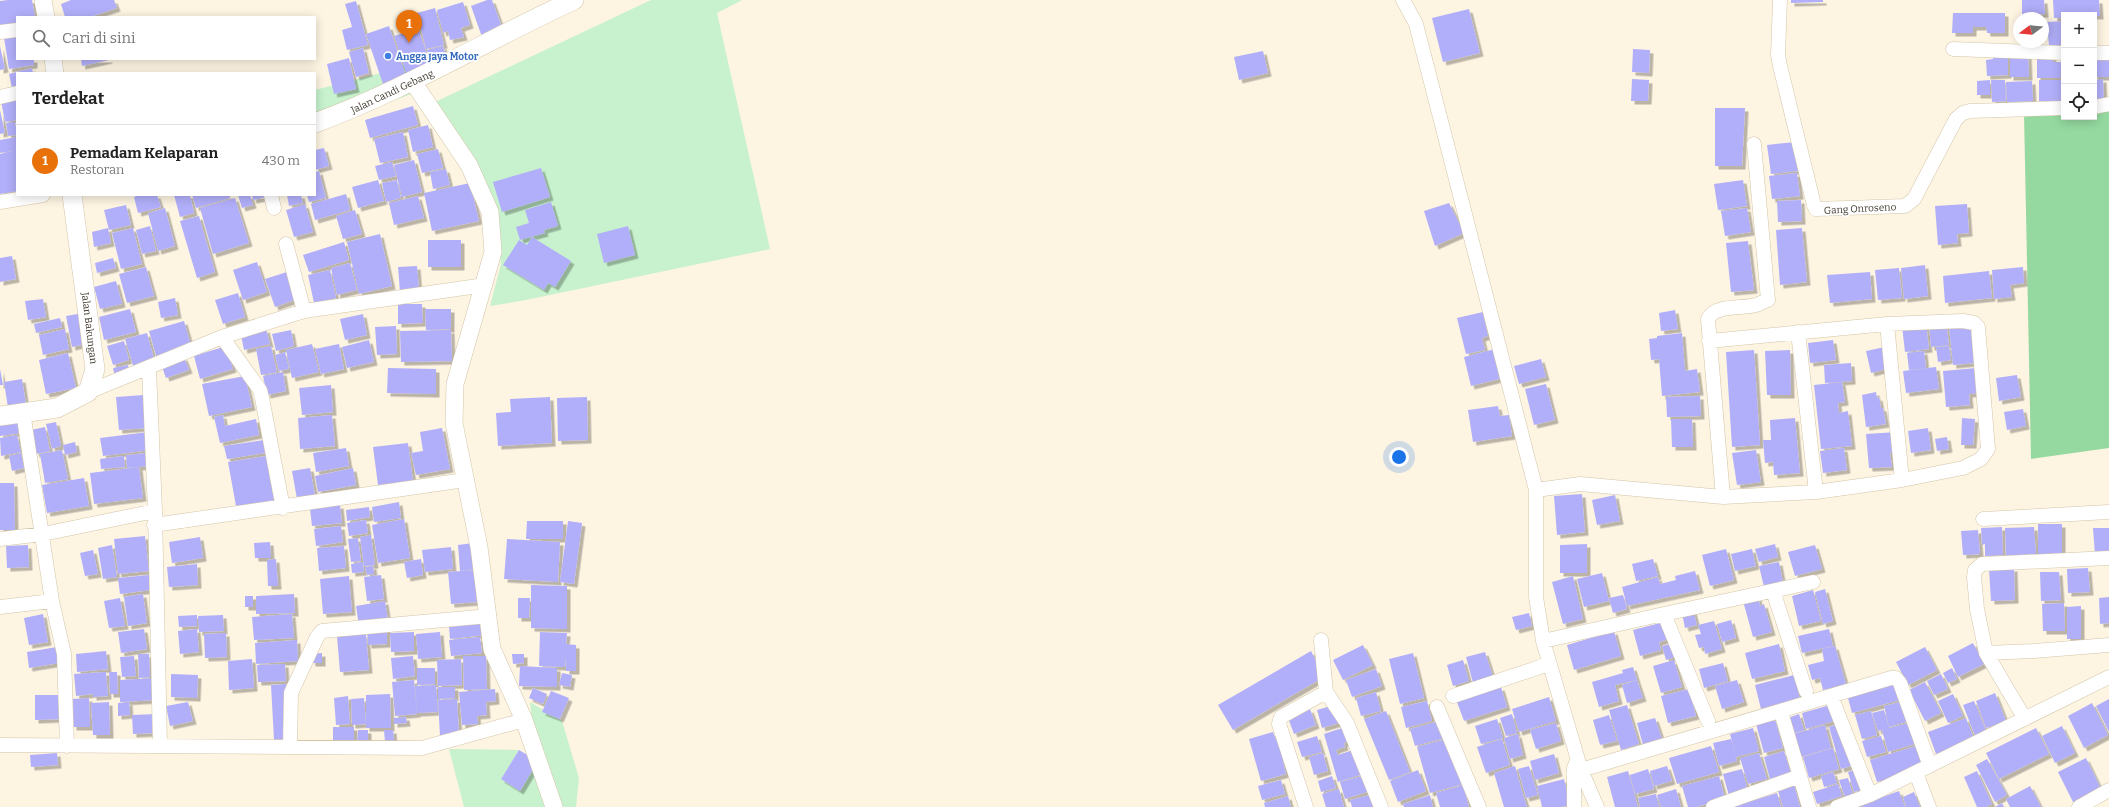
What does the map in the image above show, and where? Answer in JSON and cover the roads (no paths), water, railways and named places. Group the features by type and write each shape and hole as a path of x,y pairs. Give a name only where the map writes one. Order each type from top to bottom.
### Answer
{"main road":[{"name":"Jalan Candi Gebang","path":"316,123 348,111 413,82 574,0"},
{"name":"Jalan Bakungan","path":"72,196 95,369 88,392"},
{"path":"0,416 57,408 88,392"}],"street":[{"path":"43,0 46,16"},
{"path":"1403,0 1418,32 1536,490 1536,597 1543,641 1579,765 1597,807"},
{"name":"Gang Onroseno","path":"1780,0 1778,55 1816,209 1905,206 1910,204 1956,119 1963,113 1970,111 2061,108"},
{"path":"0,32 16,30"},
{"path":"1953,49 2061,53"},
{"path":"2097,53 2109,53"},
{"path":"53,60 55,72"},
{"path":"413,82 469,165 490,212 493,252 455,384 454,423 479,547 492,649 524,720 554,807"},
{"path":"0,97 16,93"},
{"path":"2097,106 2109,104"},
{"path":"1722,497 1708,319 1711,314 1717,311 1757,305 1768,300 1754,144"},
{"path":"0,202 37,196"},
{"path":"286,244 304,311"},
{"path":"88,392 222,337 304,311 484,285"},
{"path":"1536,490 1580,484 1722,497 1816,492 1902,480 1963,468 1981,459 1988,449 1978,327 1974,323 1963,321 1887,324 1709,341"},
{"path":"1887,324 1902,480"},
{"path":"1798,332 1816,492"},
{"path":"222,337 260,390 283,508"},
{"path":"149,368 155,511 154,525 160,746"},
{"path":"23,412 43,534 52,601 64,654 67,746"},
{"path":"154,525 283,508 465,480"},
{"path":"0,539 43,534 155,511"},
{"path":"1983,519 2109,512"},
{"path":"2024,719 1986,653 1977,609 1974,577 1978,566 1982,564 2109,558"},
{"path":"1543,641 1813,582"},
{"path":"1773,591 1806,691"},
{"path":"0,607 52,601"},
{"path":"1664,614 1708,722"},
{"path":"290,747 291,693 317,637 322,631 489,616"},
{"path":"1321,640 1326,692 1347,723 1381,807"},
{"path":"1986,653 2109,645"},
{"path":"1453,696 1549,664"},
{"path":"1844,806 1930,766 2109,677"},
{"path":"1574,807 1574,768 1579,765 1781,712 1891,678 1896,678 1900,684 1930,766"},
{"path":"1306,807 1279,724 1281,717 1326,692"},
{"path":"1831,696 1870,795"},
{"path":"1437,707 1479,807"},
{"path":"1781,712 1809,807"},
{"path":"0,745 422,748 524,720"},
{"path":"1916,772 1929,807"},
{"path":"1713,807 1800,776"},
{"path":"2079,807 2109,790"}],"place":[{"name":"Pemadam Kelaparan","path":"409,43"},
{"name":"Angga Jaya Motor","path":"388,56"}]}
